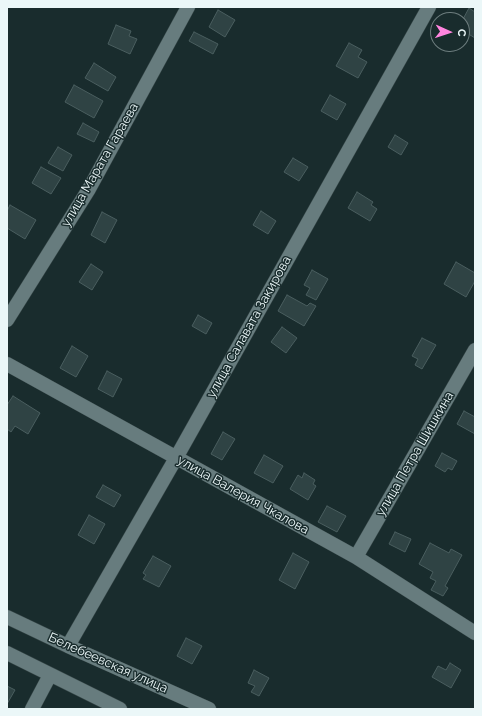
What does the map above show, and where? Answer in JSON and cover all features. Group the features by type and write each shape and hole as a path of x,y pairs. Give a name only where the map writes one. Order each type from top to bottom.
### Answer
{"street":[{"name":"улица Марата Гараева","path":"7,320 89,189 188,7"},
{"name":"улица Салавата Закирова","path":"68,646 176,458 429,7"},
{"name":"улица Петра Шишкина","path":"356,557 475,350"},
{"name":"улица Валерия Чкалова","path":"7,364 356,557 475,633"},
{"name":"Белебеевская улица","path":"7,617 209,709"},
{"path":"7,653 120,709"},
{"path":"32,709 50,675"}],"building":[{"path":"469,8 475,12 475,38 470,35 470,12 467,12"},
{"path":"218,10 235,20 225,37 209,27"},
{"path":"116,25 131,31 129,36 137,39 130,54 108,44"},
{"path":"194,32 218,44 213,54 189,41"},
{"path":"349,43 362,50 358,57 367,62 358,78 336,66"},
{"path":"94,63 116,77 108,91 85,78"},
{"path":"74,85 103,101 94,118 65,102"},
{"path":"330,95 346,104 337,120 321,111"},
{"path":"83,123 99,132 94,142 77,134"},
{"path":"395,135 408,143 401,155 388,147"},
{"path":"58,147 72,155 63,171 48,163"},
{"path":"293,158 308,167 299,181 284,172"},
{"path":"41,167 61,178 51,194 32,183"},
{"path":"357,192 373,202 371,205 377,209 370,221 348,208"},
{"path":"10,205 36,220 25,239 7,228 7,211"},
{"path":"261,211 276,221 268,234 253,225"},
{"path":"102,212 117,220 105,243 91,235"},
{"path":"456,262 475,273 475,281 466,297 444,284"},
{"path":"91,264 103,272 92,290 79,282"},
{"path":"312,270 328,279 316,300 306,295 310,288 304,285"},
{"path":"287,295 307,306 310,303 316,306 304,326 278,311"},
{"path":"198,315 212,323 206,334 192,326"},
{"path":"282,327 297,338 286,353 271,342"},
{"path":"422,338 436,345 422,369 415,365 418,359 412,356"},
{"path":"72,346 88,356 76,377 60,368"},
{"path":"107,371 122,379 113,397 98,389"},
{"path":"13,396 40,413 28,434 15,426 11,432 7,429 7,405"},
{"path":"464,411 475,417 475,434 457,424"},
{"path":"223,432 235,439 222,460 211,454"},
{"path":"442,453 457,461 452,470 448,468 445,472 435,466"},
{"path":"264,455 283,466 273,483 254,473"},
{"path":"304,473 315,480 313,484 316,486 308,500 290,489 298,475 302,478"},
{"path":"103,485 121,495 114,507 96,497"},
{"path":"327,506 346,516 337,532 318,522"},
{"path":"89,515 105,524 94,544 78,535"},
{"path":"395,532 411,539 405,552 389,544"},
{"path":"430,543 449,553 451,549 462,555 445,586 448,588 443,596 431,590 436,581 430,578 433,572 419,564"},
{"path":"293,553 309,562 295,589 279,580"},
{"path":"153,556 171,566 159,587 143,579 146,575 143,573"},
{"path":"186,638 202,646 192,664 177,656"},
{"path":"450,663 461,670 451,688 432,677 438,666 446,670"},
{"path":"254,670 269,678 259,696 251,692 255,686 248,683"},
{"path":"7,686 15,690 7,704"}]}
